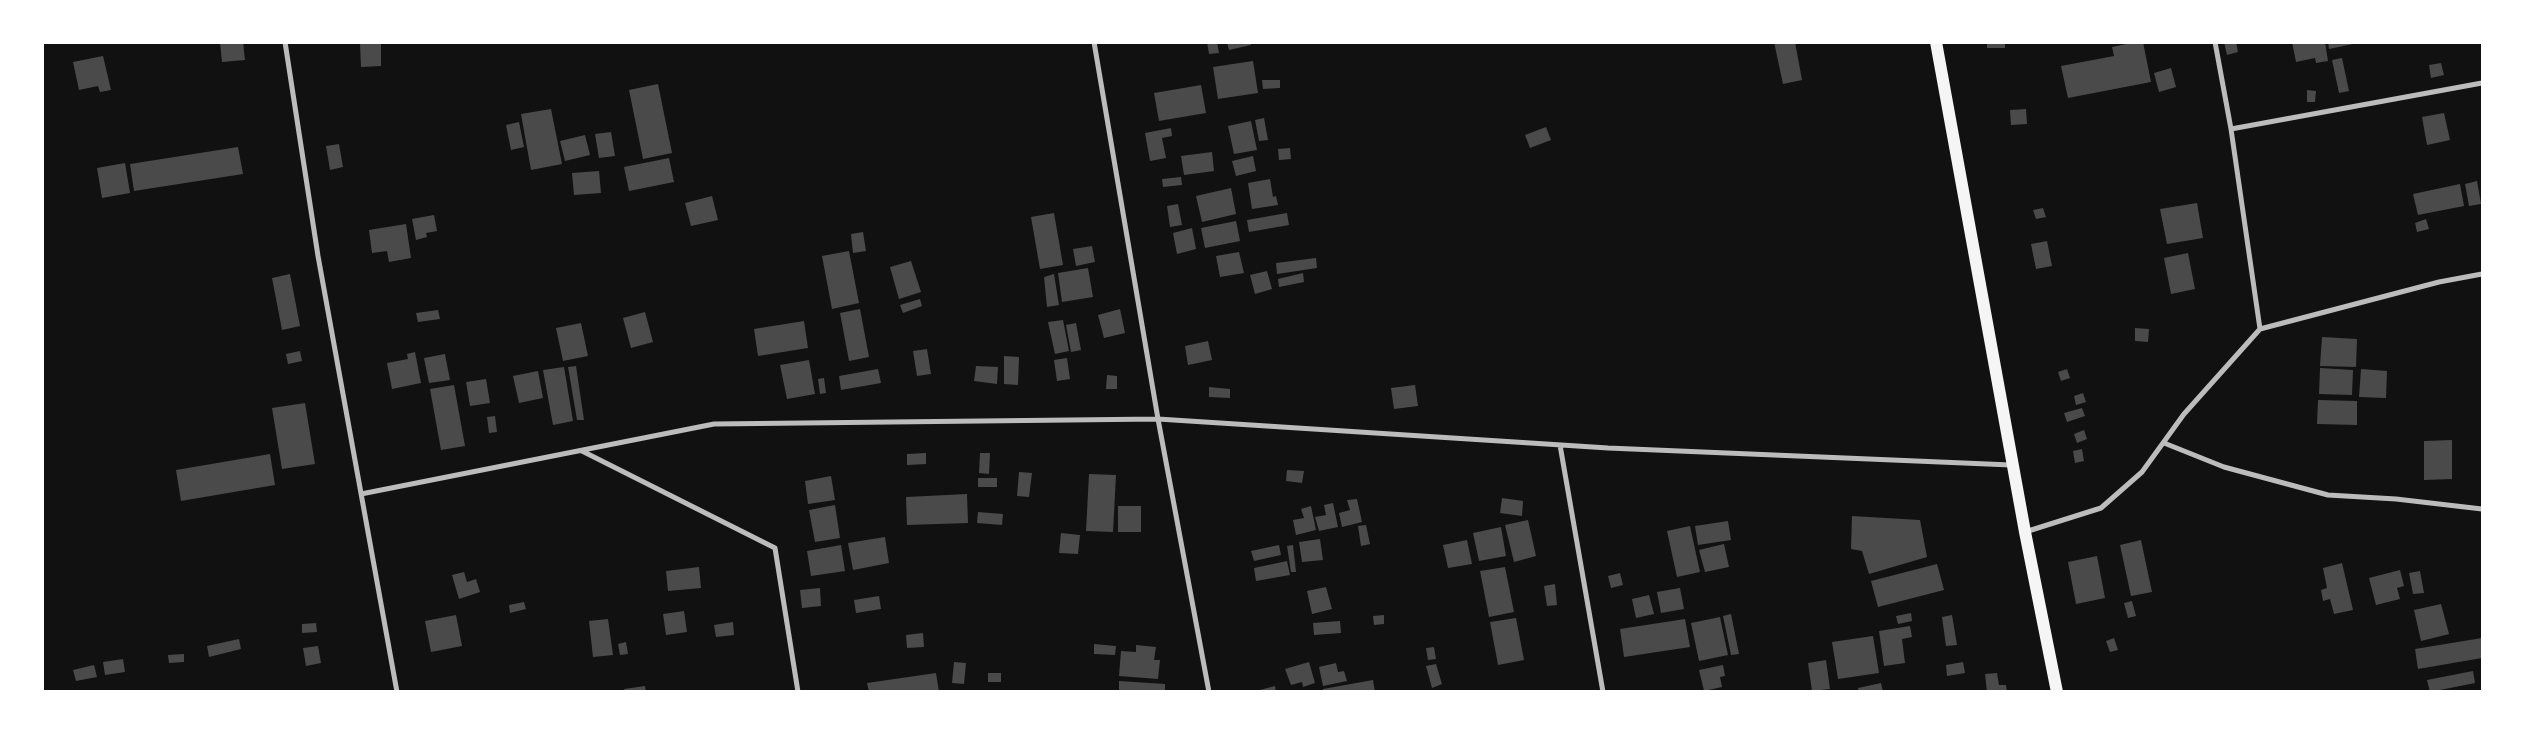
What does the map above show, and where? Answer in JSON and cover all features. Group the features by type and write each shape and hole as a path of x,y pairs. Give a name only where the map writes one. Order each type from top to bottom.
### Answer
{"main road":[{"path":"1936,42 2025,532 2057,692"}],"street":[{"path":"286,42 318,256 397,692"},
{"path":"1094,42 1158,419 1209,692"},
{"path":"2215,42 2260,329"},
{"path":"2230,129 2482,84"},
{"path":"2025,532 2101,508 2142,472 2184,414 2260,329 2439,282 2482,274"},
{"path":"361,494 714,424 1158,419 1560,445 2014,466"},
{"path":"2164,443 2224,467 2328,495 2396,499 2482,509"},
{"path":"1560,445 1603,692"},
{"path":"582,450 776,548 798,692"}],"building":[{"path":"220,42 243,42 245,60 222,62"},
{"path":"1207,42 1217,42 1219,53 1209,54"},
{"path":"1227,42 1250,42 1251,45 1229,50"},
{"path":"1774,42 1795,42 1802,80 1783,84"},
{"path":"1987,42 2005,42 2005,48 1987,48"},
{"path":"2143,42 2151,82 2068,98 2061,66 2114,56 2112,47"},
{"path":"2224,42 2236,42 2238,52 2227,55"},
{"path":"2292,42 2325,42 2328,61 2316,63 2315,58 2296,62"},
{"path":"2328,42 2358,42 2358,43 2329,49"},
{"path":"381,43 381,66 361,67 360,44"},
{"path":"103,56 111,90 100,92 98,86 79,90 73,62"},
{"path":"2342,58 2349,91 2339,93 2332,60"},
{"path":"1253,61 1258,93 1218,99 1213,67"},
{"path":"2441,63 2444,75 2431,78 2429,65"},
{"path":"2171,68 2176,87 2159,92 2154,73"},
{"path":"1262,80 1280,80 1280,88 1263,89"},
{"path":"658,84 672,153 643,159 629,90"},
{"path":"1201,85 1206,113 1159,121 1154,93"},
{"path":"2307,90 2316,91 2315,102 2307,102"},
{"path":"551,109 562,164 531,170 521,114"},
{"path":"2026,109 2027,124 2011,125 2010,110"},
{"path":"2444,113 2450,140 2427,145 2422,117"},
{"path":"1264,118 1268,140 1259,141 1255,120"},
{"path":"1251,121 1257,150 1234,154 1228,126"},
{"path":"519,122 524,147 511,150 506,125"},
{"path":"1546,127 1551,140 1530,148 1525,135"},
{"path":"1171,128 1172,136 1162,138 1166,158 1150,161 1145,133"},
{"path":"611,132 615,156 599,158 595,134"},
{"path":"585,135 590,155 565,161 560,141"},
{"path":"339,144 343,167 330,170 326,146"},
{"path":"238,147 243,174 134,191 130,164"},
{"path":"1290,148 1291,159 1279,160 1278,149"},
{"path":"1212,152 1214,171 1184,175 1181,156"},
{"path":"1253,156 1256,171 1236,176 1232,161"},
{"path":"669,158 674,182 629,191 624,167"},
{"path":"125,163 130,193 102,198 97,168"},
{"path":"599,171 601,193 574,195 572,173"},
{"path":"1181,177 1182,185 1163,187 1162,179"},
{"path":"1270,179 1273,197 1276,196 1278,205 1252,209 1248,183"},
{"path":"2477,181 2481,204 2469,206 2465,184"},
{"path":"2460,184 2464,206 2418,215 2413,194"},
{"path":"1231,188 1236,214 1202,222 1196,196"},
{"path":"712,196 718,220 691,226 685,203"},
{"path":"2197,203 2203,238 2167,244 2160,209"},
{"path":"1178,204 1182,225 1170,227 1167,206"},
{"path":"2043,208 2046,217 2036,219 2033,210"},
{"path":"1054,213 1063,265 1040,269 1031,217"},
{"path":"1287,213 1289,225 1249,232 1247,220"},
{"path":"434,215 437,231 426,233 427,237 416,240 412,219"},
{"path":"2426,219 2429,229 2417,232 2415,223"},
{"path":"1236,221 1240,241 1205,248 1201,228"},
{"path":"406,224 411,258 389,262 387,251 372,253 369,230"},
{"path":"1192,228 1196,249 1177,254 1173,233"},
{"path":"863,232 866,251 853,253 851,234"},
{"path":"2047,241 2052,266 2036,269 2031,244"},
{"path":"1092,246 1095,262 1076,266 1073,249"},
{"path":"849,251 859,303 832,309 822,256"},
{"path":"1239,252 1244,273 1220,277 1216,256"},
{"path":"2188,253 2195,289 2171,294 2164,258"},
{"path":"1316,258 1317,268 1277,274 1276,263"},
{"path":"911,261 921,292 899,299 890,267"},
{"path":"1088,268 1093,297 1062,302 1058,273"},
{"path":"1267,271 1272,289 1255,294 1250,275"},
{"path":"1303,273 1304,282 1279,287 1278,279"},
{"path":"290,274 300,326 282,330 272,278"},
{"path":"1054,274 1059,305 1047,307 1044,277"},
{"path":"920,299 922,306 903,313 900,305"},
{"path":"860,309 869,357 849,361 840,313"},
{"path":"1120,309 1125,333 1104,338 1098,315"},
{"path":"438,310 440,319 418,322 416,313"},
{"path":"645,312 653,342 631,348 623,318"},
{"path":"1063,320 1069,351 1055,354 1048,322"},
{"path":"804,321 808,348 758,356 754,329"},
{"path":"581,323 588,356 563,361 556,328"},
{"path":"1076,323 1081,350 1071,352 1066,325"},
{"path":"2135,328 2149,329 2148,342 2135,341"},
{"path":"2322,337 2357,339 2356,367 2320,366"},
{"path":"1208,341 1212,360 1188,365 1185,346"},
{"path":"927,349 931,374 917,376 913,351"},
{"path":"300,351 302,361 288,364 286,354"},
{"path":"415,352 421,383 392,389 387,363 408,359 407,354"},
{"path":"445,354 450,380 429,383 424,358"},
{"path":"1004,356 1019,357 1018,385 1004,384"},
{"path":"1067,358 1070,379 1057,381 1054,360"},
{"path":"809,360 815,394 787,399 780,365"},
{"path":"576,366 584,420 577,420 568,367"},
{"path":"976,366 998,367 997,384 974,381"},
{"path":"564,367 573,421 553,425 543,370"},
{"path":"2320,368 2353,370 2352,395 2319,394"},
{"path":"878,369 881,383 841,390 839,376"},
{"path":"2067,369 2070,378 2061,381 2058,372"},
{"path":"2361,369 2387,371 2386,398 2359,397"},
{"path":"538,371 543,398 519,403 513,376"},
{"path":"1107,375 1117,376 1117,389 1106,389"},
{"path":"824,378 826,393 820,394 818,379"},
{"path":"486,379 490,403 470,406 466,382"},
{"path":"454,385 465,446 441,450 430,389"},
{"path":"1415,385 1418,406 1394,409 1391,388"},
{"path":"1209,387 1230,389 1230,398 1209,397"},
{"path":"2083,393 2086,402 2076,405 2074,396"},
{"path":"2318,400 2357,401 2357,425 2317,424"},
{"path":"305,403 315,464 282,469 272,408"},
{"path":"2082,408 2085,416 2067,422 2064,413"},
{"path":"495,416 497,432 489,433 487,417"},
{"path":"2084,430 2087,439 2077,443 2074,434"},
{"path":"2452,440 2452,479 2424,480 2424,441"},
{"path":"2082,449 2084,461 2075,463 2073,451"},
{"path":"926,453 926,464 907,465 907,454"},
{"path":"980,453 990,453 989,474 979,473"},
{"path":"270,454 275,485 181,501 176,470"},
{"path":"1287,470 1304,471 1302,483 1286,481"},
{"path":"1019,472 1032,473 1029,497 1017,496"},
{"path":"1089,474 1116,475 1113,532 1086,531"},
{"path":"831,476 835,500 808,504 805,481"},
{"path":"978,478 997,478 997,487 978,487"},
{"path":"967,494 968,523 907,525 906,497"},
{"path":"1502,498 1523,501 1522,516 1500,513"},
{"path":"1357,499 1362,522 1342,527 1339,513 1350,510 1347,500"},
{"path":"1333,503 1338,527 1319,531 1315,517 1326,515 1324,505"},
{"path":"835,505 840,538 815,542 809,510"},
{"path":"1118,506 1141,506 1141,532 1118,532"},
{"path":"1311,506 1316,530 1296,535 1293,520 1304,518 1301,509"},
{"path":"978,512 1003,514 1002,525 977,523"},
{"path":"1852,516 1920,520 1927,557 1869,574 1862,551 1851,549"},
{"path":"1528,520 1536,556 1514,562 1505,525"},
{"path":"1728,521 1731,540 1698,545 1695,526"},
{"path":"1366,525 1370,544 1361,546 1358,526"},
{"path":"1690,526 1700,572 1677,577 1667,531"},
{"path":"1501,527 1506,556 1479,561 1473,533"},
{"path":"1061,533 1080,535 1078,554 1059,553"},
{"path":"885,537 889,563 853,570 848,543"},
{"path":"1320,539 1323,560 1302,562 1299,542"},
{"path":"1467,540 1472,564 1448,568 1443,545"},
{"path":"2141,540 2152,592 2131,596 2120,545"},
{"path":"1724,544 1729,567 1705,572 1699,550"},
{"path":"841,545 845,571 811,576 807,551"},
{"path":"1279,545 1281,555 1254,561 1251,551"},
{"path":"1293,545 1296,572 1291,572 1287,546"},
{"path":"2097,556 2105,598 2076,604 2068,562"},
{"path":"1287,561 1290,575 1256,581 1254,568"},
{"path":"2342,563 2353,610 2334,614 2330,599 2323,601 2321,590 2327,588 2323,568"},
{"path":"1937,564 1944,590 1878,607 1871,581"},
{"path":"699,567 701,588 668,591 666,571"},
{"path":"1505,567 1514,612 1489,617 1480,571"},
{"path":"2400,570 2404,586 2397,588 2400,599 2376,605 2369,578"},
{"path":"2420,571 2424,593 2413,594 2409,573"},
{"path":"464,572 467,582 476,579 480,592 459,599 452,575"},
{"path":"1620,573 1623,585 1611,588 1608,576"},
{"path":"1555,584 1557,605 1547,606 1544,586"},
{"path":"1326,587 1332,609 1312,614 1307,591"},
{"path":"820,588 821,606 802,608 800,590"},
{"path":"1680,588 1684,609 1661,613 1657,592"},
{"path":"1649,595 1654,614 1636,618 1632,599"},
{"path":"879,596 881,609 856,613 854,600"},
{"path":"2132,601 2136,616 2128,618 2124,603"},
{"path":"524,602 526,609 510,613 509,605"},
{"path":"2441,604 2449,634 2421,641 2414,610"},
{"path":"684,611 687,632 666,635 663,614"},
{"path":"1911,613 1912,621 1898,624 1896,616"},
{"path":"1731,614 1739,654 1731,655 1723,616"},
{"path":"456,615 462,646 431,652 425,621"},
{"path":"1384,615 1384,624 1374,625 1373,616"},
{"path":"1952,615 1957,645 1946,646 1942,617"},
{"path":"1720,617 1728,655 1699,661 1691,623"},
{"path":"1516,618 1524,660 1498,665 1490,622"},
{"path":"608,619 613,655 593,657 589,621"},
{"path":"1685,619 1690,647 1624,657 1620,629"},
{"path":"1340,621 1341,633 1314,635 1313,623"},
{"path":"733,622 734,635 716,637 714,625"},
{"path":"316,623 317,632 302,633 302,624"},
{"path":"1910,626 1912,637 1902,639 1905,663 1884,666 1879,631"},
{"path":"923,633 924,647 907,648 906,635"},
{"path":"1873,636 1879,673 1838,679 1832,642"},
{"path":"2114,638 2118,650 2110,652 2106,641"},
{"path":"2482,638 2482,658 2418,669 2415,649"},
{"path":"239,639 241,649 209,657 207,646"},
{"path":"626,642 628,654 620,655 618,644"},
{"path":"1094,644 1116,646 1115,655 1094,654"},
{"path":"1136,645 1156,647 1154,660 1160,660 1158,679 1119,676 1121,651 1136,652"},
{"path":"318,646 321,663 306,666 303,648"},
{"path":"1434,647 1436,659 1428,660 1426,648"},
{"path":"184,654 184,662 169,663 168,655"},
{"path":"123,659 125,672 105,675 103,662"},
{"path":"1826,660 1830,689 1812,691 1808,663"},
{"path":"954,662 966,663 964,684 952,683"},
{"path":"1309,662 1315,683 1303,687 1302,682 1291,685 1285,669"},
{"path":"1963,662 1965,673 1947,676 1946,665"},
{"path":"1336,663 1338,672 1344,671 1347,681 1323,686 1319,667"},
{"path":"1436,664 1442,684 1432,688 1426,666"},
{"path":"94,665 97,677 76,681 73,670"},
{"path":"1723,665 1725,676 1720,677 1722,687 1704,691 1699,670"},
{"path":"2473,671 2475,683 2430,692 2427,680"},
{"path":"936,673 939,692 869,692 867,683"},
{"path":"988,673 1001,673 1001,682 988,682"},
{"path":"1997,673 1999,685 2006,685 2007,692 1987,692 1985,674"},
{"path":"1373,680 1375,692 1323,692 1323,689"},
{"path":"1119,681 1165,684 1165,692 1119,692"},
{"path":"1881,683 1883,692 1859,692 1858,688"},
{"path":"645,686 646,692 625,692 624,689"},
{"path":"1275,686 1276,692 1256,692 1256,691"}]}
